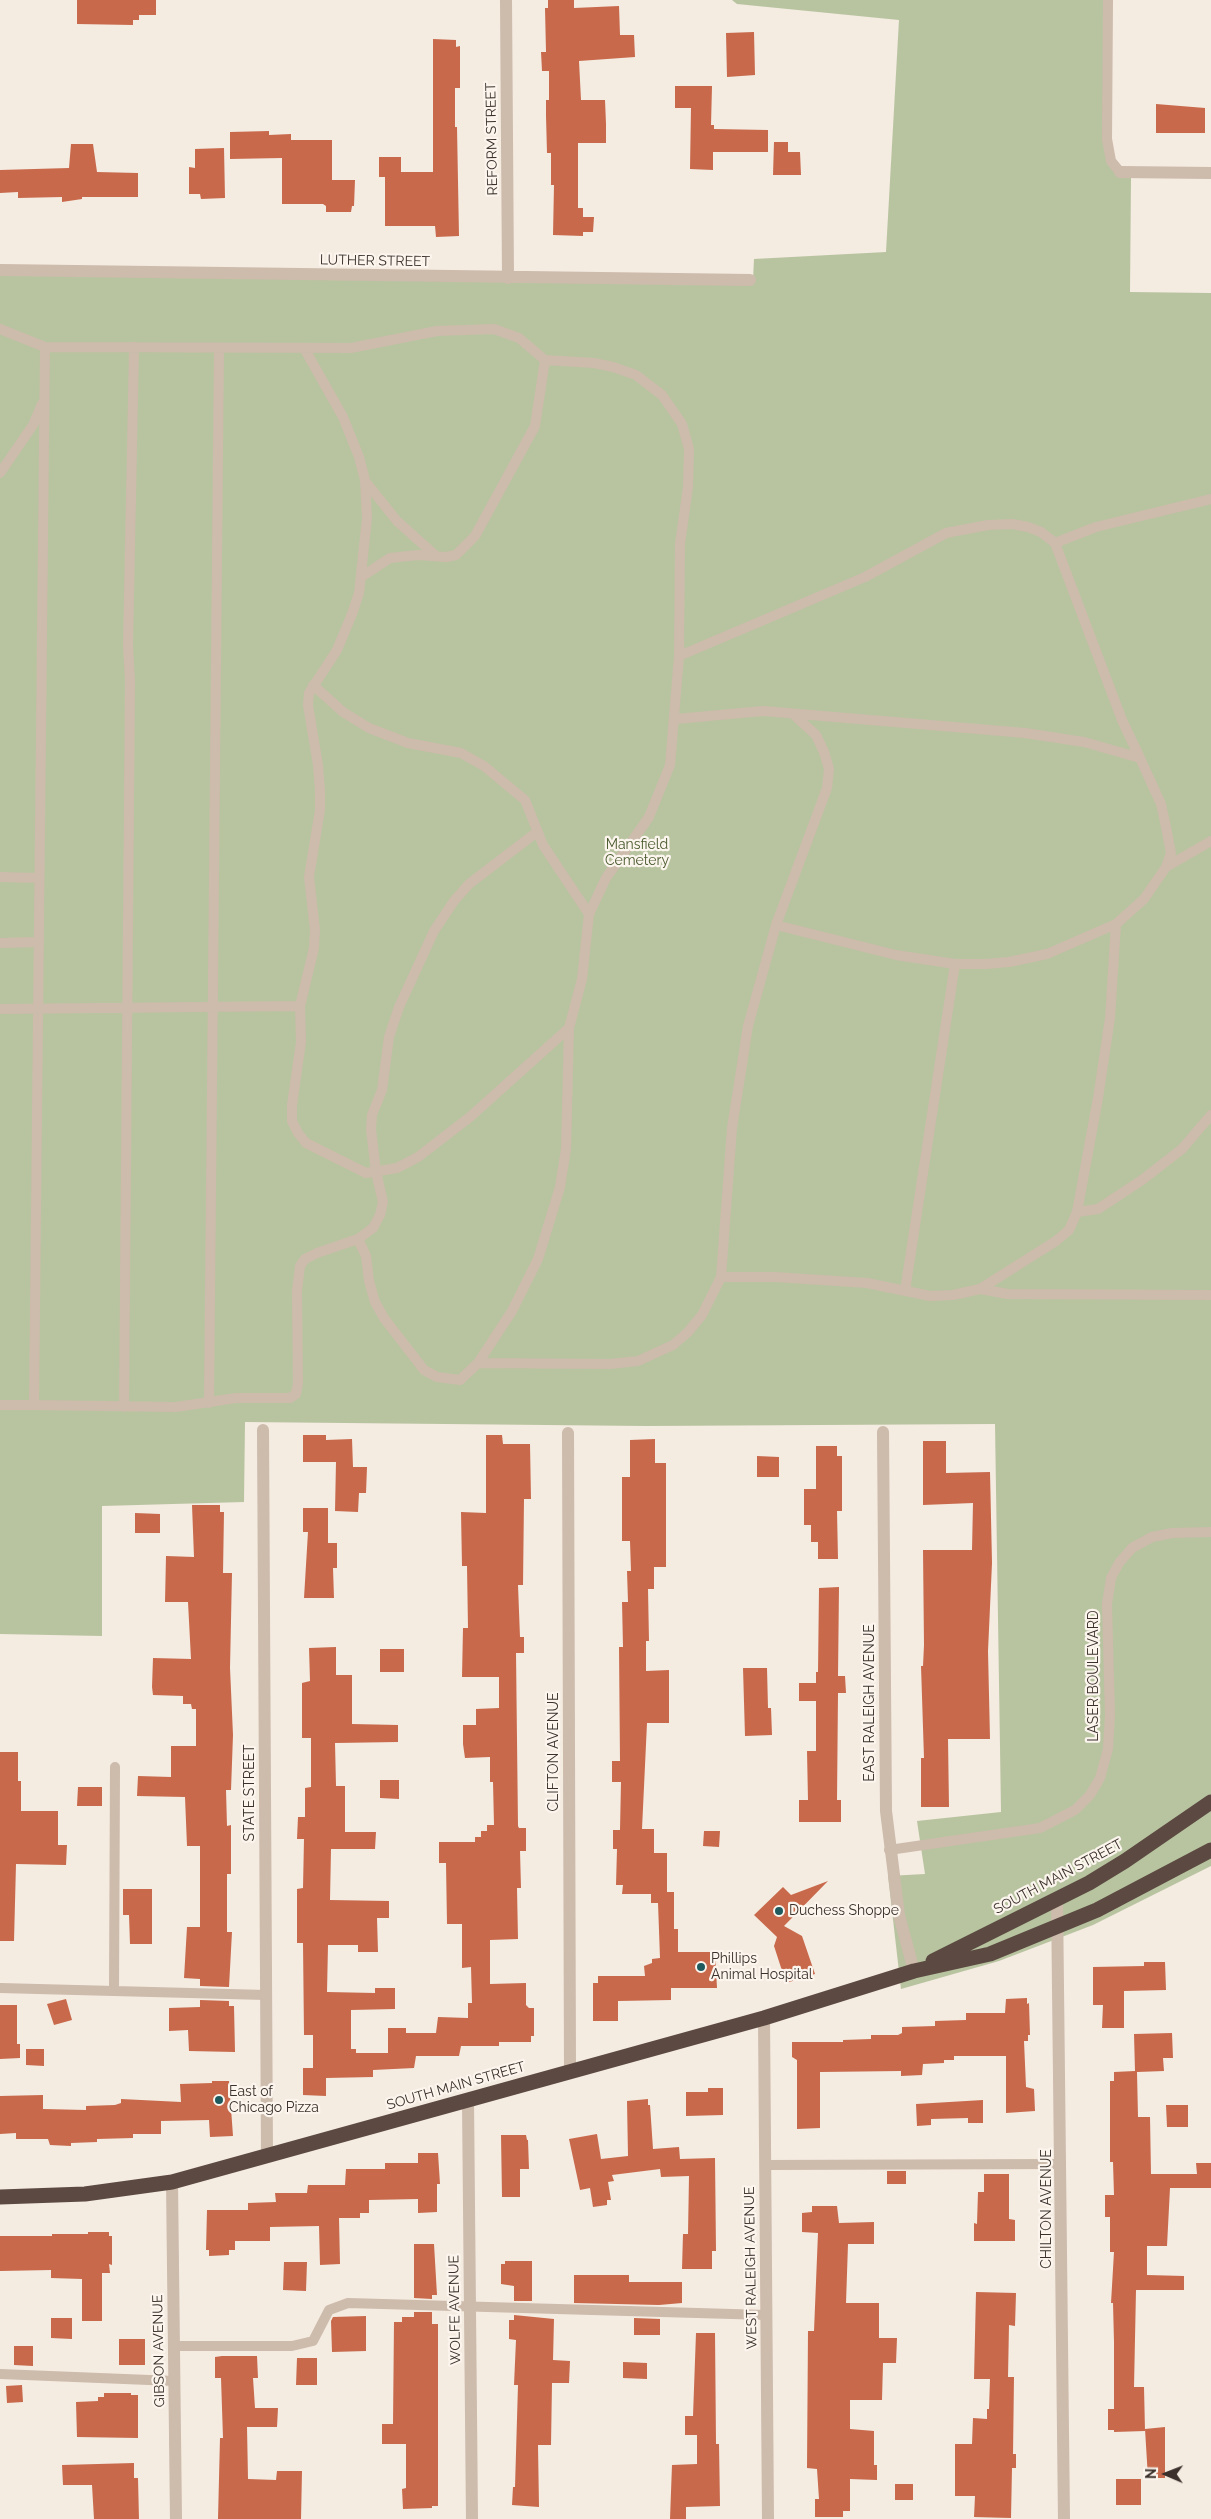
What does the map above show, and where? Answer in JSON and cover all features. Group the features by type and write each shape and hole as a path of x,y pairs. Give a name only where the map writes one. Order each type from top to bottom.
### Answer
{"highway":[{"name":"SOUTH MAIN STREET","path":"914,1971 1057,1899 1125,1861 1211,1802"},
{"name":"SOUTH MAIN STREET","path":"0,2197 85,2194 172,2182 468,2101 570,2070 764,2018 914,1971 990,1954 1059,1926 1139,1890 1211,1850"}],"street":[{"name":"REFORM STREET","path":"506,0 508,278"},
{"path":"1120,172 1211,172"},
{"name":"LUTHER STREET","path":"0,270 750,280"},
{"name":"STATE STREET","path":"263,1430 267,2156"},
{"name":"EAST RALEIGH AVENUE","path":"883,1432 886,1811 889,1850 899,1915 914,1971"},
{"name":"CLIFTON AVENUE","path":"568,1433 570,2070"},
{"name":"CHILTON AVENUE","path":"1057,1899 1059,1926 1064,2519"},
{"name":"WEST RALEIGH AVENUE","path":"764,2018 768,2519"},
{"name":"WOLFE AVENUE","path":"468,2101 472,2519"},
{"name":"GIBSON AVENUE","path":"172,2182 176,2519"}],"lane":[{"path":"1108,0 1107,139 1111,161 1120,172"},
{"path":"0,329 45,347 219,348 351,348 438,330 494,329 519,338 545,360 594,363 636,375 662,395 682,424 690,449 688,487 680,544 679,656 676,719 670,765 650,817 606,878 589,914 582,980 569,1028 566,1149 560,1188 538,1259 512,1312 470,1374 460,1380 437,1377 424,1370 384,1318 375,1302 369,1282 366,1256 358,1239"},
{"path":"34,1406 45,347"},
{"path":"124,1407 130,681 128,646 134,347"},
{"path":"209,1403 219,348"},
{"path":"304,348 344,417 359,457 364,480 367,518 359,593 337,650 308,693 308,705 318,765 320,810 309,877 314,939 312,961 300,1006 301,1042 292,1106 292,1121 306,1143 357,1169 366,1172 376,1172 397,1168 438,1142 502,1090 569,1028"},
{"path":"361,577 390,558 418,554 436,556 456,555 475,536 535,426 545,360"},
{"path":"0,473 33,425 44,398"},
{"path":"364,480 397,521 436,556"},
{"path":"1055,543 1096,527 1211,499"},
{"path":"679,656 865,577 946,533 968,528 1012,524 1028,527 1040,532 1055,543 1122,720 1161,804 1170,853 1166,867 1144,899 1116,924 1047,954 1009,962 955,964 896,955 776,925"},
{"path":"313,685 343,712 369,728 408,743 461,753 484,766 525,800 537,832 589,914"},
{"path":"676,719 763,711 1025,733 1084,742 1140,758"},
{"path":"478,1363 610,1364 638,1361 673,1345 688,1332 702,1314 721,1277 732,1128 738,1084 757,989 776,925 827,788 829,769 816,735 794,714"},
{"path":"0,1405 176,1408 236,1398 290,1398 296,1394 298,1383 298,1291 300,1266 305,1259 316,1253 358,1239 373,1228 380,1215 383,1202 376,1172 371,1129 372,1115 382,1090 389,1037 415,971 434,931 454,901 469,884 537,832"},
{"path":"1166,867 1211,841"},
{"path":"0,877 39,878"},
{"path":"980,1290 1056,1241 1069,1230 1078,1212 1110,1018 1116,924"},
{"path":"0,943 38,942"},
{"path":"905,1291 955,964"},
{"path":"0,1009 300,1006"},
{"path":"1078,1212 1098,1209 1142,1180 1182,1150 1211,1115"},
{"path":"721,1277 775,1277 867,1283 930,1296 953,1295 980,1290 1008,1294 1211,1295"},
{"name":"LASER BOULEVARD","path":"889,1850 1033,1830 1056,1822 1075,1810 1090,1795 1100,1778 1108,1749 1110,1715 1107,1604 1111,1578 1119,1563 1132,1548 1152,1537 1172,1533 1211,1532"},
{"path":"114,1991 115,1767"},
{"path":"0,1988 266,1996"},
{"path":"765,2165 1061,2164"},
{"path":"174,2346 292,2346 313,2341 329,2310 348,2303 767,2316"},
{"path":"0,2374 174,2381"}],"green space":[{"name":"Mansfield Cemetery","path":"732,0 1107,0 1110,162 1131,178 1130,292 1211,293 1211,1866 1093,1925 999,1961 901,1989 888,1876 925,1874 917,1821 1001,1812 995,1424 646,1426 245,1422 244,1502 102,1506 102,1636 0,1634 0,270 753,280 754,259 886,252 899,20 737,4"}],"building":[{"path":"77,0 156,0 156,15 139,15 139,20 133,20 133,25 77,24"},
{"path":"548,0 574,0 574,8 619,6 620,35 634,35 635,57 579,61 581,100 605,100 606,124 606,143 578,143 578,208 583,208 583,217 594,217 593,232 583,232 583,236 553,235 554,185 551,185 551,153 547,153 546,116 546,100 549,100 549,71 542,71 541,52 546,52 545,8 548,8"},
{"path":"754,32 755,75 727,77 726,33"},
{"path":"433,39 456,40 456,47 460,46 460,88 455,88 459,236 436,237 435,226 385,226 385,177 379,177 379,157 401,157 401,172 433,172"},
{"path":"675,86 712,86 711,125 714,125 714,129 768,130 768,152 713,152 713,170 690,169 691,108 675,108"},
{"path":"1156,104 1205,108 1205,133 1156,133"},
{"path":"269,131 269,135 291,134 291,140 332,140 332,180 355,180 354,206 352,206 351,212 326,212 326,206 323,204 282,204 282,158 230,159 230,132"},
{"path":"774,142 788,142 788,152 800,152 801,175 773,175"},
{"path":"71,144 93,144 97,172 138,173 138,197 82,197 82,199 62,202 62,197 18,198 18,192 0,193 0,170 69,168"},
{"path":"224,148 225,198 201,199 200,194 189,194 189,167 195,168 195,149"},
{"path":"303,1435 326,1435 326,1440 352,1439 353,1467 367,1467 366,1493 359,1493 358,1512 335,1511 336,1462 303,1462"},
{"path":"486,1435 502,1435 503,1444 530,1444 531,1499 524,1499 523,1585 518,1585 520,1637 524,1637 524,1653 516,1653 518,1826 519,1828 526,1828 526,1851 520,1851 521,1888 517,1888 518,1939 490,1940 490,1984 526,1983 526,2005 529,2008 534,2008 534,2036 531,2036 531,2042 499,2042 499,2046 461,2046 459,2056 416,2056 414,2068 373,2070 373,2077 326,2078 326,2096 303,2095 303,2068 313,2068 313,2035 304,2035 303,1943 297,1943 297,1889 303,1888 304,1839 297,1839 298,1817 305,1817 305,1788 311,1787 311,1738 302,1738 302,1683 310,1681 309,1648 336,1647 336,1675 352,1675 352,1724 398,1725 398,1742 335,1743 336,1786 345,1786 345,1832 376,1832 375,1849 331,1849 330,1900 389,1901 389,1918 377,1918 378,1952 358,1952 358,1945 328,1945 327,1992 375,1993 375,1988 395,1988 395,2009 351,2010 351,2049 356,2049 356,2053 388,2053 388,2028 406,2028 406,2033 436,2033 438,2017 468,2018 468,2003 472,2003 471,1967 462,1968 462,1924 447,1924 446,1863 439,1863 439,1842 475,1842 475,1837 481,1837 481,1831 487,1831 487,1825 494,1825 493,1782 490,1782 490,1757 465,1758 463,1744 463,1725 476,1725 476,1709 499,1708 499,1677 462,1677 463,1628 468,1628 467,1566 462,1566 461,1512 486,1513"},
{"path":"655,1439 655,1463 666,1463 666,1567 654,1567 654,1589 648,1589 649,1641 646,1641 646,1671 669,1670 669,1723 647,1723 642,1829 654,1829 654,1853 667,1853 667,1892 674,1892 674,1929 678,1929 678,1952 715,1952 717,1988 671,1988 671,2000 618,2001 618,2021 593,2021 593,1983 598,1983 598,1976 645,1976 644,1966 652,1963 652,1959 660,1958 658,1903 651,1903 651,1894 622,1894 623,1885 616,1885 617,1849 613,1849 613,1830 620,1830 621,1782 612,1782 612,1761 620,1761 619,1647 623,1647 622,1602 628,1602 627,1571 631,1571 630,1541 622,1541 622,1477 630,1477 630,1440"},
{"path":"923,1441 946,1441 946,1473 990,1472 992,1563 988,1651 990,1739 948,1739 949,1807 921,1807 921,1758 924,1758 921,1666 923,1666 924,1645 923,1550 972,1550 973,1503 923,1505"},
{"path":"816,1446 837,1446 837,1456 842,1456 842,1511 837,1511 838,1559 818,1559 818,1542 811,1542 811,1525 804,1525 804,1489 816,1489"},
{"path":"757,1456 779,1457 779,1477 757,1477"},
{"path":"192,1505 220,1505 220,1512 224,1512 223,1573 232,1573 230,1668 233,1735 231,1790 226,1790 227,1826 231,1825 231,1874 227,1874 227,1932 232,1932 229,1987 200,1986 200,1979 184,1978 187,1927 200,1927 200,1846 187,1846 185,1797 137,1796 138,1776 171,1777 171,1746 196,1746 196,1709 192,1709 191,1704 183,1704 183,1696 153,1695 152,1687 153,1658 191,1659 188,1602 165,1602 166,1556 194,1557"},
{"path":"303,1508 328,1508 328,1543 337,1543 337,1568 333,1568 334,1598 304,1598 308,1532 303,1532"},
{"path":"135,1513 160,1514 160,1533 135,1533"},
{"path":"839,1587 838,1676 845,1676 846,1693 838,1693 837,1800 841,1800 841,1822 799,1822 799,1800 808,1800 807,1751 816,1751 816,1701 799,1701 799,1683 816,1683 816,1672 818,1672 819,1588"},
{"path":"380,1649 404,1649 404,1672 380,1672"},
{"path":"743,1668 767,1668 768,1708 771,1708 772,1735 745,1736"},
{"path":"0,1752 18,1752 18,1781 21,1781 21,1811 58,1811 58,1845 67,1845 66,1865 16,1864 14,1941 0,1941"},
{"path":"380,1780 399,1780 399,1799 380,1798"},
{"path":"78,1787 102,1787 102,1806 77,1806"},
{"path":"704,1831 720,1831 719,1847 703,1846"},
{"path":"828,1881 784,1926 802,1936 815,1974 786,1983 774,1946 777,1937 754,1915 783,1887 791,1895"},
{"path":"123,1889 152,1889 152,1944 130,1944 129,1915 123,1915"},
{"path":"1144,1962 1165,1962 1166,1990 1124,1991 1124,2028 1102,2028 1103,2005 1093,2005 1093,1967 1144,1966"},
{"path":"1027,1998 1027,2004 1029,2003 1030,2035 1028,2035 1028,2041 1024,2041 1026,2087 1034,2089 1035,2111 1006,2113 1006,2056 954,2056 954,2060 944,2060 944,2063 923,2064 922,2075 901,2076 901,2071 820,2072 820,2128 797,2129 797,2060 792,2057 792,2042 843,2042 843,2040 871,2039 871,2035 898,2035 902,2033 902,2027 935,2026 935,2021 966,2020 966,2013 1005,2013 1006,1999"},
{"path":"66,1999 72,2020 54,2025 47,2004"},
{"path":"200,2000 229,2001 229,2006 234,2006 235,2052 189,2051 188,2030 169,2031 169,2008 200,2007"},
{"path":"0,2005 17,2005 17,2044 20,2044 20,2058 0,2059"},
{"path":"1172,2033 1173,2058 1163,2058 1164,2071 1137,2072 1138,2117 1150,2117 1151,2174 1197,2174 1196,2163 1211,2163 1211,2188 1170,2188 1167,2246 1147,2246 1147,2275 1184,2276 1184,2290 1136,2290 1134,2387 1144,2387 1145,2431 1114,2432 1114,2430 1108,2430 1108,2409 1114,2409 1113,2303 1111,2303 1114,2252 1110,2252 1110,2217 1105,2217 1105,2195 1114,2195 1113,2162 1110,2162 1110,2081 1114,2081 1114,2072 1135,2071 1134,2034"},
{"path":"26,2049 44,2049 44,2066 26,2065"},
{"path":"212,2081 229,2081 233,2136 210,2137 209,2120 161,2121 161,2134 133,2134 133,2138 97,2139 97,2142 71,2143 71,2146 50,2145 48,2139 16,2139 16,2133 0,2134 0,2096 43,2095 43,2109 86,2110 86,2106 115,2105 121,2103 121,2099 181,2102 180,2084 212,2083"},
{"path":"708,2088 723,2088 723,2115 686,2116 686,2092 708,2092"},
{"path":"648,2099 653,2149 679,2147 680,2159 715,2158 716,2251 712,2251 712,2269 682,2269 683,2234 688,2234 689,2176 661,2177 660,2169 612,2175 614,2181 608,2182 611,2200 607,2200 607,2205 593,2207 590,2188 580,2190 569,2139 597,2134 601,2159 628,2156 627,2101"},
{"path":"983,2100 983,2123 968,2123 968,2118 931,2119 931,2125 917,2126 916,2104"},
{"path":"1166,2105 1188,2105 1188,2127 1167,2127"},
{"path":"501,2135 526,2135 528,2140 529,2169 520,2169 520,2197 502,2197"},
{"path":"418,2153 438,2153 440,2184 437,2184 437,2212 418,2213 418,2199 369,2200 369,2213 360,2213 360,2218 339,2218 340,2264 320,2265 319,2226 270,2227 270,2241 235,2241 235,2250 229,2250 229,2255 209,2256 209,2250 206,2250 207,2210 248,2210 248,2203 276,2202 275,2193 307,2193 308,2185 345,2185 346,2169 385,2169 385,2163 418,2163"},
{"path":"887,2171 906,2171 906,2184 887,2184"},
{"path":"984,2174 1009,2174 1009,2219 1015,2220 1015,2241 974,2241 974,2223 977,2224 978,2192 984,2192"},
{"path":"812,2206 837,2206 839,2223 874,2222 874,2244 848,2244 846,2303 879,2303 879,2338 897,2338 896,2363 883,2363 882,2400 850,2400 850,2429 874,2431 874,2465 877,2465 877,2480 850,2479 850,2511 843,2511 843,2517 815,2517 815,2499 819,2499 817,2469 807,2468 808,2331 814,2331 818,2233 802,2232 802,2213 812,2212"},
{"path":"88,2232 109,2232 109,2236 112,2236 112,2265 109,2264 110,2273 102,2273 102,2321 82,2321 82,2279 51,2278 51,2270 0,2271 0,2236 52,2236 52,2234 88,2234"},
{"path":"414,2244 434,2244 437,2295 432,2295 432,2299 414,2298"},
{"path":"505,2261 532,2261 532,2301 514,2301 514,2286 501,2284 501,2264 505,2264"},
{"path":"284,2262 307,2262 306,2291 283,2290"},
{"path":"574,2275 629,2275 629,2282 682,2282 682,2303 659,2305 574,2303"},
{"path":"976,2292 1016,2293 1015,2326 1009,2325 1008,2377 1014,2377 1013,2454 1016,2454 1016,2468 1012,2468 1011,2518 974,2517 975,2496 955,2496 955,2444 972,2444 973,2418 987,2419 987,2409 989,2409 990,2379 974,2379"},
{"path":"414,2312 432,2312 432,2324 438,2324 438,2506 403,2509 402,2489 406,2488 406,2444 382,2444 382,2424 393,2424 394,2322 402,2322 402,2317 414,2317"},
{"path":"514,2315 554,2319 553,2360 570,2361 569,2383 552,2383 551,2445 538,2445 539,2507 512,2505 513,2487 515,2487 518,2385 514,2385 516,2340 509,2339 509,2320 514,2320"},
{"path":"366,2316 366,2351 332,2352 331,2321 333,2317"},
{"path":"51,2318 72,2318 72,2339 51,2338"},
{"path":"634,2318 660,2319 660,2335 634,2335"},
{"path":"696,2333 715,2333 716,2444 719,2444 720,2506 686,2507 686,2519 670,2519 672,2465 697,2464 697,2435 685,2435 685,2416 693,2416"},
{"path":"119,2339 145,2339 145,2365 119,2365"},
{"path":"14,2346 33,2346 33,2366 14,2365"},
{"path":"257,2356 258,2378 253,2378 255,2408 278,2408 277,2427 247,2427 248,2479 276,2480 277,2471 302,2471 301,2519 218,2519 220,2438 223,2438 221,2378 215,2378 215,2357"},
{"path":"297,2358 317,2358 317,2385 296,2385"},
{"path":"623,2362 647,2363 647,2379 623,2378"},
{"path":"22,2385 23,2402 7,2403 6,2386"},
{"path":"104,2393 131,2393 131,2395 138,2395 138,2438 77,2437 76,2402 98,2401 98,2397 104,2397"},
{"path":"1165,2427 1165,2478 1148,2478 1145,2429"},
{"path":"134,2463 134,2478 138,2478 139,2519 94,2519 92,2485 63,2485 62,2465"},
{"path":"1116,2479 1141,2479 1141,2505 1116,2505"},
{"path":"895,2484 913,2484 913,2500 895,2500"}],"place":[{"name":"Duchess Shoppe","path":"779,1911"},
{"name":"Phillips Animal Hospital","path":"701,1967"},
{"name":"East of Chicago Pizza","path":"219,2100"}]}
